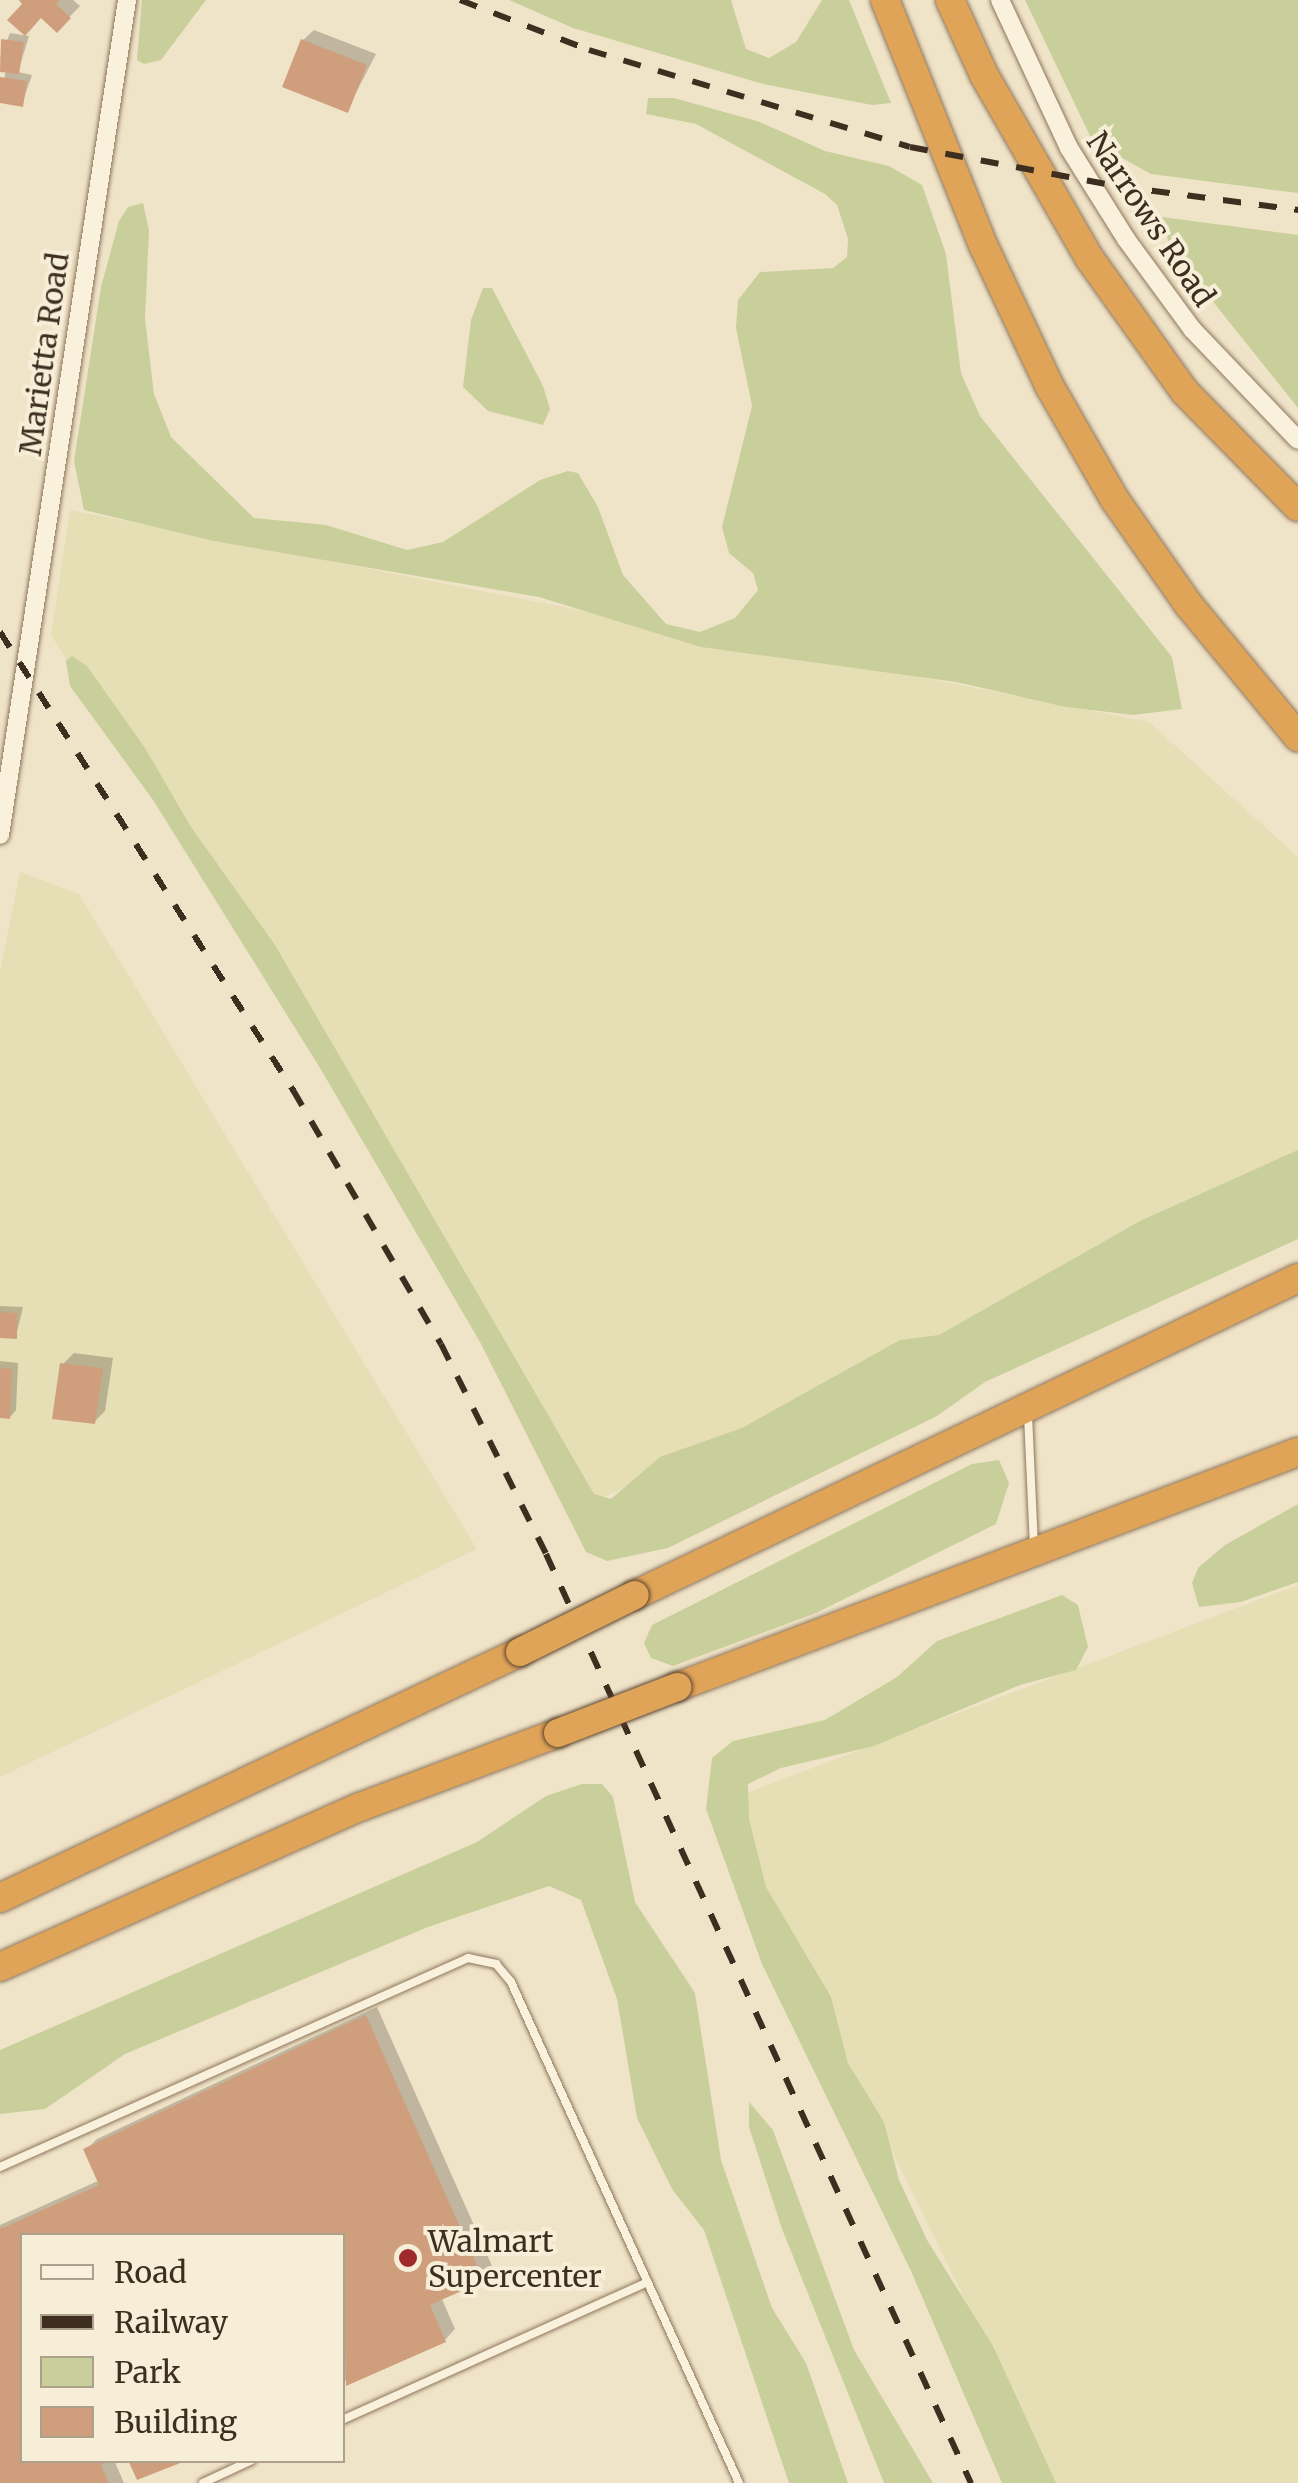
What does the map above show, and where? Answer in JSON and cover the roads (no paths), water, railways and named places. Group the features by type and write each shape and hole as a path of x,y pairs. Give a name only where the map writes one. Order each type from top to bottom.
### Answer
{"highway":[{"path":"884,0 984,247 1050,387 1115,500 1188,604 1298,737"},
{"path":"950,0 984,75 1090,259 1186,392 1298,508"},
{"path":"0,1898 1298,1278"},
{"path":"0,1967 360,1806 1298,1452"},
{"path":"0,1890 42,1876"}],"street":[{"name":"Marietta Road","path":"0,835 126,0"},
{"name":"Narrows Road","path":"1000,0 1069,148 1126,239 1192,329 1298,440"}],"lane":[{"path":"1028,1407 1034,1550"},
{"path":"0,2167 468,1958 496,1964 511,1982 643,2284 739,2483"},
{"path":"345,2419 643,2284"},
{"path":"203,2483 246,2463"}],"railway":[{"path":"460,0 589,50 910,147 1116,186 1298,210"},
{"path":"0,632 293,1090 441,1344 546,1554 971,2483"}],"place":[{"name":"Walmart Supercenter","path":"408,2258"}]}
